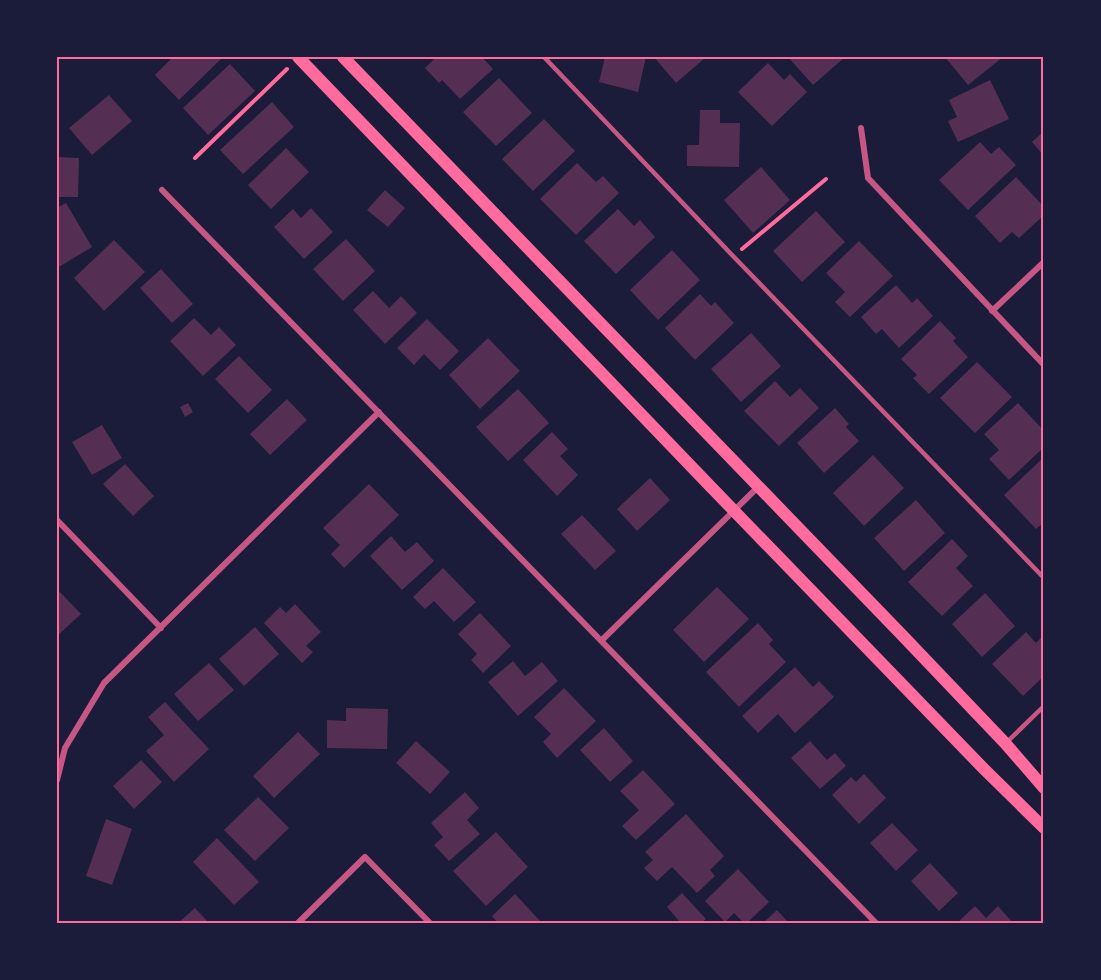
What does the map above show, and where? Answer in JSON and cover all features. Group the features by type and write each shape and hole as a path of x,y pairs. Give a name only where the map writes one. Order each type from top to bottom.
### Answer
{"main road":[{"path":"298,57 734,511 1044,828"},
{"path":"343,57 1005,744 1044,788"}],"street":[{"path":"861,128 868,178 1044,365"},
{"path":"162,190 876,923"},
{"path":"992,311 1044,262"},
{"path":"57,780 64,748 104,683 379,412"},
{"path":"601,641 758,488"},
{"path":"57,520 161,628"},
{"path":"298,923 365,857 430,923"}],"lane":[{"path":"544,57 1044,578"},
{"path":"1005,744 1044,706"}],"path":[{"path":"195,158 287,69"},
{"path":"742,249 826,179"}],"building":[{"path":"173,57 223,57 179,100 155,75"},
{"path":"436,57 482,57 493,69 460,99 442,80 439,83 425,68"},
{"path":"605,57 646,57 638,92 599,82"},
{"path":"654,57 706,57 676,83"},
{"path":"788,57 845,57 813,85"},
{"path":"945,57 1003,57 968,85"},
{"path":"768,63 784,80 790,74 807,92 772,126 738,92"},
{"path":"230,64 255,91 208,135 183,108"},
{"path":"499,78 532,113 496,146 463,112"},
{"path":"990,80 1009,119 958,142 948,121 957,117 949,100"},
{"path":"109,95 132,121 92,155 69,128"},
{"path":"272,102 294,127 243,174 220,150"},
{"path":"700,110 720,110 720,123 740,123 739,167 687,166 687,145 699,145"},
{"path":"544,119 575,151 533,191 502,159"},
{"path":"1044,131 1044,156 1032,142"},
{"path":"980,142 991,154 999,147 1016,165 968,210 939,180"},
{"path":"286,148 309,172 271,209 248,185"},
{"path":"57,157 79,158 78,197 57,197"},
{"path":"577,163 596,182 603,176 619,193 576,235 540,199"},
{"path":"761,167 790,200 753,233 724,200"},
{"path":"1016,177 1044,207 1044,215 1019,238 1012,232 1000,243 975,216"},
{"path":"385,190 405,208 388,227 367,210"},
{"path":"66,203 92,247 57,268 57,208"},
{"path":"311,208 333,232 304,259 274,227 293,209 301,218"},
{"path":"618,209 634,226 640,220 655,237 616,274 584,241"},
{"path":"816,211 845,242 802,282 773,251"},
{"path":"346,239 375,271 343,301 313,269"},
{"path":"114,240 145,272 104,311 74,278"},
{"path":"859,241 893,276 850,317 835,302 845,292 826,273"},
{"path":"672,250 700,280 658,320 630,290"},
{"path":"161,269 193,304 172,323 140,288"},
{"path":"896,285 912,303 917,298 933,316 899,348 882,329 876,334 861,317"},
{"path":"373,291 389,308 401,296 417,313 385,344 353,310"},
{"path":"700,294 711,306 715,302 734,323 695,360 665,328"},
{"path":"194,318 211,335 219,327 236,345 203,376 170,341"},
{"path":"427,319 459,351 440,370 424,354 414,365 397,348"},
{"path":"940,321 956,338 953,341 968,357 929,394 913,378 917,375 901,359"},
{"path":"751,333 781,366 741,402 711,369"},
{"path":"488,338 520,371 480,409 449,375"},
{"path":"239,356 272,390 248,413 215,379"},
{"path":"977,362 1012,397 975,433 940,398"},
{"path":"775,381 790,397 800,388 819,408 779,446 744,411"},
{"path":"518,389 549,423 508,461 476,427"},
{"path":"287,399 307,420 270,455 250,434"},
{"path":"188,403 193,412 185,417 180,407"},
{"path":"1018,403 1044,431 1044,447 1009,480 989,459 999,450 984,434"},
{"path":"835,408 849,424 846,427 859,441 824,473 797,443"},
{"path":"102,425 122,458 92,475 72,442"},
{"path":"552,432 568,449 560,456 578,475 557,496 523,460"},
{"path":"873,455 904,488 864,526 833,493"},
{"path":"1044,457 1044,522 1036,529 1004,495"},
{"path":"125,464 154,496 133,516 103,484"},
{"path":"650,478 670,500 637,531 617,509"},
{"path":"369,484 399,515 344,568 331,554 340,545 323,528"},
{"path":"916,500 945,533 904,571 874,538"},
{"path":"582,515 616,551 595,570 561,534"},
{"path":"391,536 405,552 417,542 434,561 402,590 370,556"},
{"path":"952,539 968,556 956,568 973,586 942,616 908,582"},
{"path":"443,568 476,602 454,622 434,601 425,609 413,597"},
{"path":"717,587 749,619 704,662 673,630"},
{"path":"60,592 81,614 57,636 57,594"},
{"path":"985,593 1015,626 982,657 952,624"},
{"path":"295,604 321,632 306,646 313,652 302,663 264,623 280,607 286,613"},
{"path":"480,613 511,646 483,673 471,660 477,654 458,634"},
{"path":"758,623 773,640 769,644 786,662 739,707 706,672"},
{"path":"255,627 279,654 244,686 219,659"},
{"path":"1026,632 1036,643 1044,635 1044,676 1023,696 992,664"},
{"path":"513,661 525,676 542,662 558,681 518,716 488,682"},
{"path":"209,663 234,690 198,721 174,694"},
{"path":"795,667 813,687 819,681 834,697 795,733 778,714 758,733 742,716"},
{"path":"564,688 596,721 557,758 543,742 551,734 534,717"},
{"path":"165,702 209,749 174,782 146,751 164,735 148,717"},
{"path":"346,708 388,709 387,749 327,748 327,720 346,721"},
{"path":"604,728 633,761 610,782 580,750"},
{"path":"298,732 320,754 274,798 253,776"},
{"path":"416,741 450,772 430,794 396,763"},
{"path":"810,741 827,760 835,753 846,766 820,789 791,758"},
{"path":"141,760 162,782 134,809 113,786"},
{"path":"643,770 675,804 636,840 622,826 639,810 620,791"},
{"path":"864,774 886,798 859,824 832,795 851,777 856,782"},
{"path":"465,792 479,808 467,820 480,834 449,861 434,845 443,837 431,823"},
{"path":"258,797 289,828 255,861 224,830"},
{"path":"686,814 724,856 710,870 715,876 697,893 672,867 657,881 644,868 653,860 645,852"},
{"path":"106,819 132,829 112,885 86,876"},
{"path":"892,823 918,850 896,871 870,843"},
{"path":"496,832 528,867 486,906 453,871"},
{"path":"217,838 259,882 234,905 193,862"},
{"path":"930,863 958,893 939,911 911,881"},
{"path":"738,869 769,902 747,923 744,923 734,913 725,922 705,901"},
{"path":"682,893 706,919 701,923 681,923 667,907"},
{"path":"515,894 542,923 498,923 492,916"},
{"path":"975,906 986,918 998,906 1013,923 957,923"},
{"path":"195,908 209,923 178,923"},
{"path":"777,910 789,923 763,923"}]}
